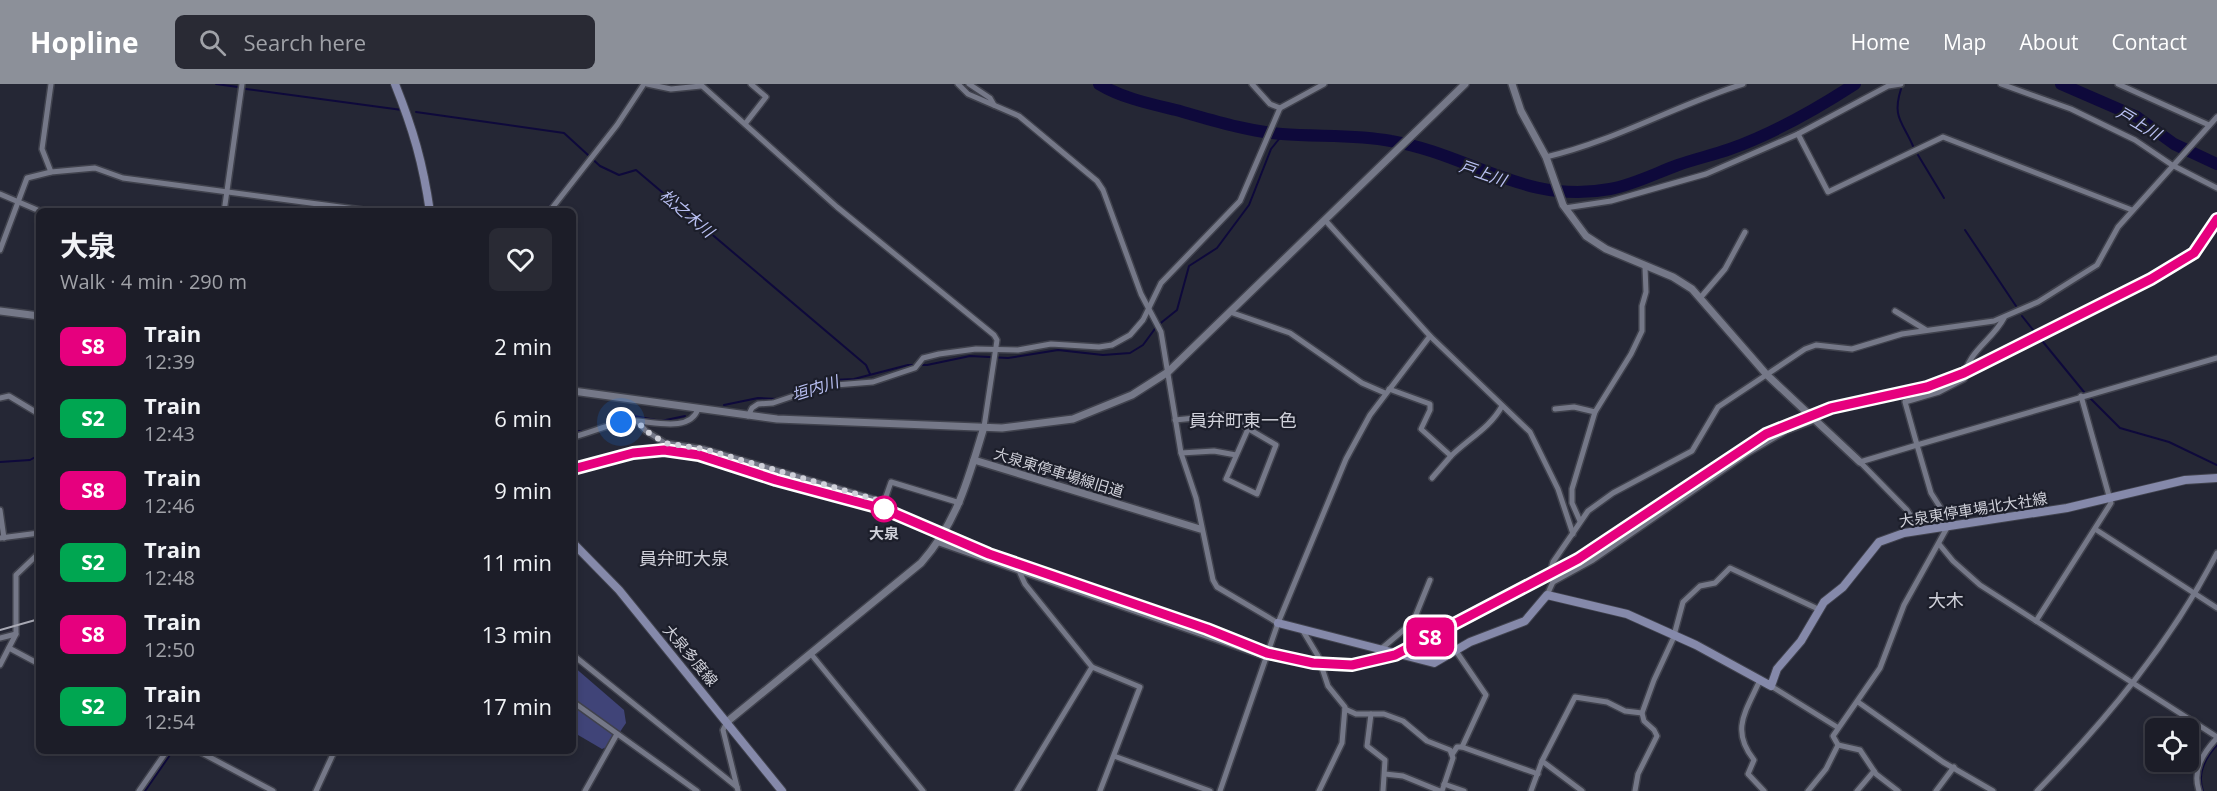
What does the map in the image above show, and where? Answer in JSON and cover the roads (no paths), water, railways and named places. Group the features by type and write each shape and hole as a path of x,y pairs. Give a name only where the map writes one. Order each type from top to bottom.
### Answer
{"main road":[{"path":"395,84 416,135 424,168 429,208"},
{"name":"大泉東停車場北大社線","path":"1771,686 1777,669 1801,641 1818,609 1843,587 1879,542 1893,536 1920,531 2067,508 2185,480 2217,478"},
{"name":"大泉多度線","path":"576,546 619,590 728,721 782,791"},
{"path":"1278,623 1430,663 1444,659 1470,642 1525,621 1547,594 1621,612 1673,635 1771,686"}],"street":[{"path":"51,84 42,148 51,172"},
{"path":"225,208 242,84"},
{"path":"552,208 646,84 671,89 700,85 837,207 994,335 997,340 984,427 1027,426 1073,419 1132,395 1168,372 1465,84"},
{"path":"745,124 766,97 751,84"},
{"path":"958,84 968,94 1019,116 1097,181 1148,310 1160,329 1181,453 1196,498 1200,529 1215,585 1278,623"},
{"path":"969,84 990,98 994,105"},
{"path":"1252,84 1270,104 1280,108"},
{"path":"747,416 758,404 773,404 823,386 873,382 917,366 921,360 976,348 1018,350 1052,344 1112,345 1139,327 1161,283 1240,201 1280,108 1324,84"},
{"path":"1512,84 1521,111 1546,157 1564,206 1593,242 1645,267 1679,280 1701,297 1767,375 1860,462 1907,510 1920,531"},
{"path":"1546,157 1644,124 1712,93 1743,84"},
{"path":"1564,206 1611,201 1700,176 1798,134 1888,86 1901,84"},
{"path":"2001,84 2071,109 2135,140 2217,188"},
{"path":"2118,84 2208,126"},
{"path":"1553,582 1551,569 1553,562 1588,511 1613,493 1692,451 1718,407 1813,346 1852,349 1926,330 2004,318 2038,303 2091,270 2102,258 2112,236 2132,210 2217,117"},
{"path":"1798,134 1828,192 1943,137 2132,210"},
{"path":"0,250 27,178 51,172 95,168 123,178 351,208"},
{"path":"0,194 36,209"},
{"path":"1325,220 1430,336 1533,437 1561,495 1573,534"},
{"path":"1701,297 1725,268 1745,232"},
{"path":"1580,521 1572,503 1572,489 1595,412 1631,354 1642,331 1642,306 1646,292 1645,267"},
{"path":"0,311 36,316"},
{"path":"1896,311 1926,330"},
{"path":"1230,312 1290,333 1362,383 1430,404 1430,410 1421,429 1450,456"},
{"path":"1898,791 1874,771 1860,750 1838,745 1833,736 1880,668 1904,605 1939,544 1945,527 1941,512 1931,493 1905,402 1939,392 1964,379 1964,370 1975,350 2004,318"},
{"path":"1220,791 1278,623 1346,459 1387,391 1430,336"},
{"path":"1860,462 2217,358"},
{"name":"大泉東停車場線旧道","path":"576,391 747,416 984,427 974,460 1200,529"},
{"path":"0,398 9,396 36,412"},
{"path":"2036,621 2111,503 2081,396"},
{"path":"1432,478 1465,442 1477,436 1502,406"},
{"path":"1556,409 1574,407 1595,412"},
{"path":"576,436 603,430 621,422 660,425 687,421 696,415 698,409"},
{"path":"1175,420 1225,415 1276,446 1257,494 1226,478 1248,429"},
{"path":"1547,594 1553,582 1593,560 1748,453 1786,431 1815,420"},
{"path":"638,422 646,431 665,443 704,449 884,502 891,482 961,503"},
{"path":"1181,453 1214,451 1236,455"},
{"path":"738,789 723,730 728,721 921,563 939,543 961,503 974,460"},
{"path":"0,510 2,538 36,532"},
{"path":"2095,529 2217,608"},
{"path":"939,543 1266,657"},
{"path":"1939,544 1953,561 1980,585 2217,737 2198,767 2196,777 2199,791"},
{"path":"2037,791 2106,718 2133,684 2195,594 2217,554"},
{"path":"0,665 16,634 16,575 36,556"},
{"path":"1635,791 1638,774 1657,736 1644,721 1642,713 1673,635 1683,602 1700,586 1715,583 1730,568 1818,609"},
{"path":"1020,573 1025,584 1092,667 1140,687 1101,791"},
{"path":"1380,650 1413,622 1430,580"},
{"path":"1303,631 1318,656 1328,686 1345,709 1356,714 1384,714 1403,721 1427,741 1453,753"},
{"path":"0,638 16,634"},
{"path":"9,648 36,662"},
{"path":"1456,651 1486,695 1462,747"},
{"path":"811,654 923,791"},
{"path":"576,656 738,789"},
{"path":"1017,791 1092,667"},
{"path":"1760,680 1740,729 1744,747 1754,760 1748,774 1764,791"},
{"path":"1771,686 1838,727"},
{"path":"1531,791 1542,761 1575,697 1607,702 1625,711 1642,713"},
{"path":"1858,702 1993,791"},
{"path":"576,704 697,791"},
{"path":"1319,791 1341,743 1345,709"},
{"path":"1371,714 1367,746 1385,760 1383,791"},
{"path":"585,791 616,734"},
{"path":"1808,791 1826,769 1838,745"},
{"path":"1385,774 1403,776 1441,791 1453,753 1457,747 1462,747 1538,774"},
{"path":"139,791 165,754"},
{"path":"204,754 273,791"},
{"path":"316,791 333,754"},
{"path":"1114,756 1210,791"},
{"path":"1542,761 1582,791"},
{"path":"1936,791 1954,767"},
{"path":"1857,791 1874,771"},
{"path":"1444,784 1464,791"}],"waterway":[{"name":"松之木川","path":"216,84 238,87"},
{"name":"戸上川","path":"1099,84 1137,100 1242,128 1269,133 1364,137 1391,141 1419,147 1524,184 1551,190 1579,192 1627,185 1678,165 1747,143 1794,120 1855,84"},
{"name":"戸上川","path":"2061,84 2137,117 2174,144 2217,164"},
{"path":"614,125 639,87"},
{"name":"松之木川","path":"246,89 402,110"},
{"path":"1901,89 1898,98 1898,113 1913,146"},
{"name":"松之木川","path":"416,112 564,133 600,166 619,175 636,170 866,365 870,374"},
{"path":"822,384 833,380 854,379 908,365 927,365 970,356 1008,358 1058,350 1103,355 1130,353 1143,345 1157,326 1177,310 1189,266 1217,248 1249,205 1271,149 1283,134"},
{"path":"1918,155 1944,198"},
{"path":"548,208 575,174"},
{"path":"1965,230 2016,306"},
{"path":"2022,316 2037,335"},
{"path":"2039,337 2084,392"},
{"name":"垣内川","path":"724,405 758,398 777,399"},
{"path":"2090,398 2120,428 2169,442 2217,465"},
{"name":"垣内川","path":"625,419 634,416 661,421 685,416"},
{"name":"垣内川","path":"576,431 585,431"},
{"name":"垣内川","path":"0,462 30,460 36,457"},
{"path":"2203,791 2201,785 2203,766 2217,745"},
{"path":"145,791 171,754"}],"railway":[{"path":"576,468 633,453 664,450 699,455 776,480 884,509 989,554 1207,629 1267,653 1313,663 1352,665 1395,655 1578,559 1766,434 1831,409 1927,387 1964,373 2151,279 2194,253 2217,219"},
{"path":"0,630 36,620"}],"train":[{"name":"S8","path":"576,468 633,453 664,450 699,455 776,480 884,509 929,526 989,554 1207,629 1267,653 1313,663 1352,665 1395,655 1578,559 1766,434 1831,408 1927,387 1964,373 2151,279 2176,266 2194,253 2207,237 2217,219"}],"place":[{"name":"大泉","path":"884,509"}],"district":[{"name":"員弁町東一色","path":"1243,420"},
{"name":"員弁町大泉","path":"684,558"},
{"name":"大木","path":"1946,600"}]}
